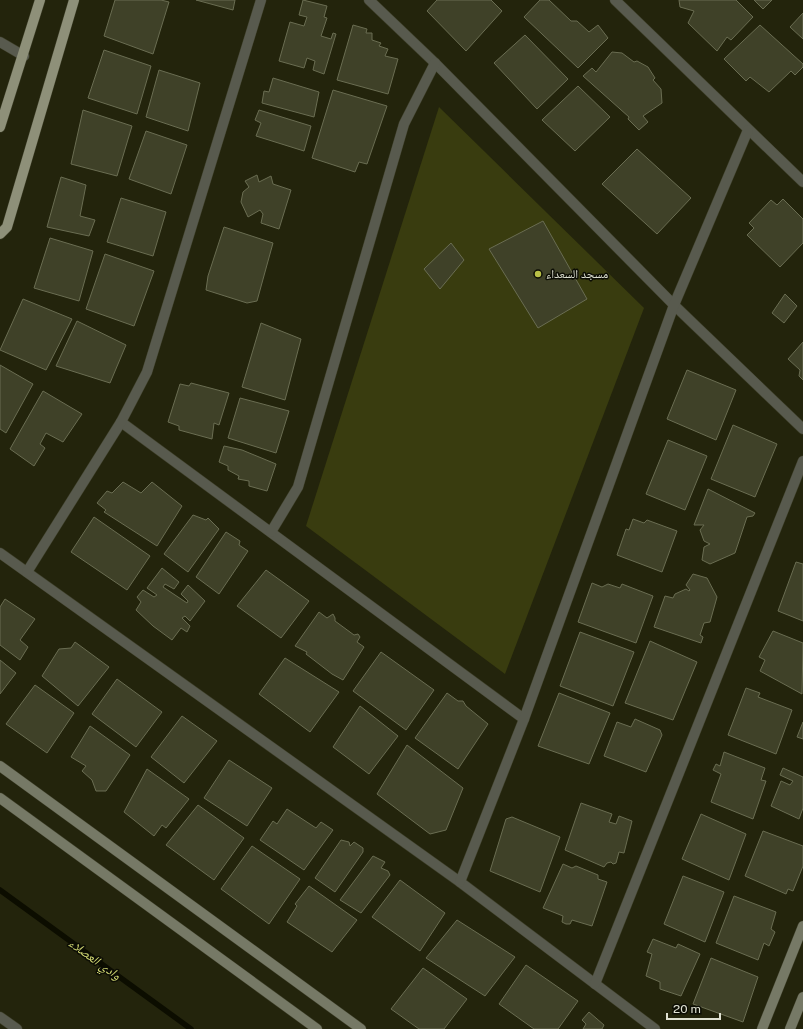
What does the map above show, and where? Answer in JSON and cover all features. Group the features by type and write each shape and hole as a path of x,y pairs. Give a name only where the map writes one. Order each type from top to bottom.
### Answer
{"main road":[{"path":"0,127 24,56 40,0"},
{"path":"0,234 7,227 74,0"}],"street":[{"path":"27,572 121,422 147,372 261,0"},
{"path":"369,0 434,63 674,305 803,429"},
{"path":"615,0 803,182"},
{"path":"0,42 24,56"},
{"path":"271,532 298,487 404,124 434,63"},
{"path":"460,882 524,719 674,305 748,130"},
{"path":"121,422 524,719"},
{"path":"595,984 803,460"},
{"path":"0,553 460,882 655,1029"},
{"path":"0,766 361,1029"},
{"path":"0,798 317,1029"},
{"path":"762,1029 803,926"},
{"path":"790,1029 803,997"},
{"path":"0,1017 17,1029"}],"green space":[{"path":"439,107 644,308 505,674 306,526"}],"building":[{"path":"115,0 161,0 169,2 153,54 104,36"},
{"path":"196,0 235,0 233,10"},
{"path":"303,0 327,6 324,17 327,18 321,36 331,39 333,33 336,34 324,74 313,70 315,61 307,58 304,68 279,61 290,22 304,26 307,17 299,15"},
{"path":"437,0 491,0 502,11 466,51 427,11"},
{"path":"540,0 549,0 571,21 577,21 589,32 598,25 608,38 578,68 524,17"},
{"path":"679,0 736,0 753,17 731,40 727,37 717,51 688,23 694,11 680,7"},
{"path":"754,0 772,0 763,9"},
{"path":"803,13 803,39 790,27"},
{"path":"353,25 367,29 366,33 372,33 372,40 381,43 379,46 388,49 385,56 398,59 388,94 337,80"},
{"path":"760,25 803,64 803,67 795,75 791,71 769,92 750,77 746,81 724,59"},
{"path":"525,35 568,79 537,109 494,63"},
{"path":"104,50 151,66 137,114 88,98"},
{"path":"612,52 622,53 634,62 637,61 648,67 655,78 653,80 661,89 662,103 643,116 648,122 639,130 628,119 629,117 583,76 592,68 596,72"},
{"path":"159,70 200,83 188,131 146,117"},
{"path":"273,78 319,92 314,117 262,103 264,91 269,92"},
{"path":"578,86 610,117 575,151 542,120"},
{"path":"333,90 387,106 367,164 359,162 355,172 312,158"},
{"path":"83,110 132,126 117,176 71,164"},
{"path":"259,110 311,126 304,151 256,136 261,123 255,120"},
{"path":"146,131 187,145 171,194 129,179"},
{"path":"637,149 691,198 657,234 602,184"},
{"path":"257,175 259,182 271,176 273,184 291,190 279,229 261,223 263,214 260,210 248,217 241,202 243,192 249,187 245,181"},
{"path":"61,177 86,185 80,216 95,220 89,236 47,227"},
{"path":"121,198 166,212 153,256 107,242"},
{"path":"783,199 803,219 803,243 780,267 747,235 754,228 749,223 771,200 777,205"},
{"name":"مسجد السعداء","path":"543,221 587,299 538,328 489,249"},
{"path":"224,227 273,243 257,301 247,303 206,290 208,276"},
{"path":"50,238 93,251 79,301 34,288"},
{"path":"451,243 464,260 440,289 424,269"},
{"path":"105,254 154,271 134,326 86,309"},
{"path":"785,294 797,306 784,323 772,313"},
{"path":"23,299 72,319 46,370 0,350"},
{"path":"77,321 126,345 110,383 56,366"},
{"path":"261,323 301,339 285,400 242,387"},
{"path":"803,342 803,380 799,376 800,370 788,359"},
{"path":"0,365 33,384 6,433 0,429"},
{"path":"687,370 736,390 716,440 667,419"},
{"path":"191,383 229,393 219,425 214,423 212,439 179,430 179,426 168,422 180,384 189,386"},
{"path":"43,391 82,414 63,442 46,433 40,444 45,448 34,466 10,449"},
{"path":"240,398 289,411 276,453 228,438"},
{"path":"733,425 777,444 755,497 711,479"},
{"path":"668,440 707,456 685,510 646,494"},
{"path":"224,446 242,450 276,464 267,491 249,486 249,481 238,479 239,476 228,470 228,466 219,462"},
{"path":"123,482 141,493 152,482 182,506 157,546 104,512 106,510 97,503 107,491 112,493"},
{"path":"708,489 755,513 753,516 747,517 735,553 710,564 702,560 704,547 710,544 704,541 700,530 704,525 694,525"},
{"path":"193,515 206,520 208,518 219,529 188,572 164,554"},
{"path":"94,517 150,556 127,590 71,552"},
{"path":"633,519 644,523 647,520 677,531 662,572 617,555 626,529 629,530"},
{"path":"226,532 240,541 239,545 248,551 219,594 196,577"},
{"path":"796,562 803,564 803,621 778,611"},
{"path":"162,568 179,582 174,589 165,584 163,587 187,603 188,601 181,594 188,585 205,601 190,621 185,616 182,618 190,626 187,632 181,628 172,640 153,626 136,610 141,602 137,597 143,590 154,597 157,595 147,588"},
{"path":"266,570 309,601 281,638 237,606"},
{"path":"693,574 707,578 717,597 710,622 704,623 700,635 703,637 701,643 654,627 665,596 673,598 675,594 686,589 689,591 690,590 686,585"},
{"path":"592,583 602,587 608,584 620,588 622,584 653,596 636,643 578,622"},
{"path":"5,599 35,619 20,640 28,647 20,660 0,645 0,607"},
{"path":"319,612 327,618 333,614 335,621 354,635 358,634 360,637 357,642 364,647 343,680 332,674 306,654 307,652 295,646"},
{"path":"773,631 803,643 802,694 760,671 765,660 759,657"},
{"path":"580,632 634,652 613,706 560,686"},
{"path":"650,641 697,662 673,720 625,703"},
{"path":"75,642 109,667 78,706 42,676 59,649 71,648"},
{"path":"381,652 434,690 406,730 353,691"},
{"path":"285,658 339,692 310,732 259,694"},
{"path":"0,660 16,673 0,694"},
{"path":"117,679 162,712 136,747 92,714"},
{"path":"35,685 74,713 47,753 6,724"},
{"path":"746,688 760,693 758,697 792,710 776,754 728,735"},
{"path":"447,693 458,701 463,701 466,706 488,724 458,769 415,738"},
{"path":"559,693 610,713 589,764 538,746"},
{"path":"360,706 398,736 369,774 333,747"},
{"path":"182,716 217,741 184,783 151,757"},
{"path":"635,719 660,730 662,735 646,772 604,756 617,722 631,727"},
{"path":"803,722 803,739 797,737"},
{"path":"90,726 130,755 106,791 96,791 92,780 82,771 86,766 71,757"},
{"path":"407,745 463,788 446,830 430,834 377,794"},
{"path":"724,752 765,768 761,780 766,781 753,819 711,802 721,774 713,770 716,764 720,766"},
{"path":"229,760 272,788 247,826 204,798"},
{"path":"783,768 803,777 803,808 799,819 771,806 781,781 790,785 793,781 780,775"},
{"path":"147,769 189,799 166,828 162,825 154,836 124,812"},
{"path":"581,803 612,814 609,822 616,824 619,816 632,821 624,853 619,852 616,863 607,863 604,867 565,850"},
{"path":"198,805 244,838 214,880 166,845"},
{"path":"287,809 316,828 321,822 333,830 304,870 260,840 273,821 277,824"},
{"path":"701,814 746,834 729,880 682,859"},
{"path":"512,817 560,837 540,892 490,871 506,819"},
{"path":"763,831 803,846 803,866 793,891 788,889 786,894 745,876"},
{"path":"341,840 349,842 350,846 354,842 363,848 363,852 335,892 315,878"},
{"path":"252,846 300,879 269,924 221,889"},
{"path":"373,856 385,862 381,868 388,871 390,875 361,913 340,900"},
{"path":"563,864 572,868 576,866 598,875 598,879 607,882 592,926 572,920 570,924 566,924 562,922 563,916 543,908"},
{"path":"683,876 724,892 705,942 664,924"},
{"path":"400,880 445,913 420,951 372,917"},
{"path":"309,886 357,920 332,952 287,922 297,906 295,904"},
{"path":"734,896 776,912 771,929 775,932 769,946 764,943 758,960 716,943"},
{"path":"457,920 515,957 485,996 426,958"},
{"path":"653,939 676,948 678,944 700,954 681,996 660,989 660,982 646,976 652,954 647,952"},
{"path":"711,958 758,977 743,1022 693,1004"},
{"path":"526,965 578,1001 558,1029 534,1029 499,1004"},
{"path":"423,968 467,999 444,1029 419,1029 391,1009"},
{"path":"589,1012 604,1025 602,1029 583,1029 586,1024 582,1020"}],"waterway":[{"name":"وادي العصلاء","path":"0,890 191,1029"}],"place":[{"name":"مسجد السعداء","path":"538,274"}]}
